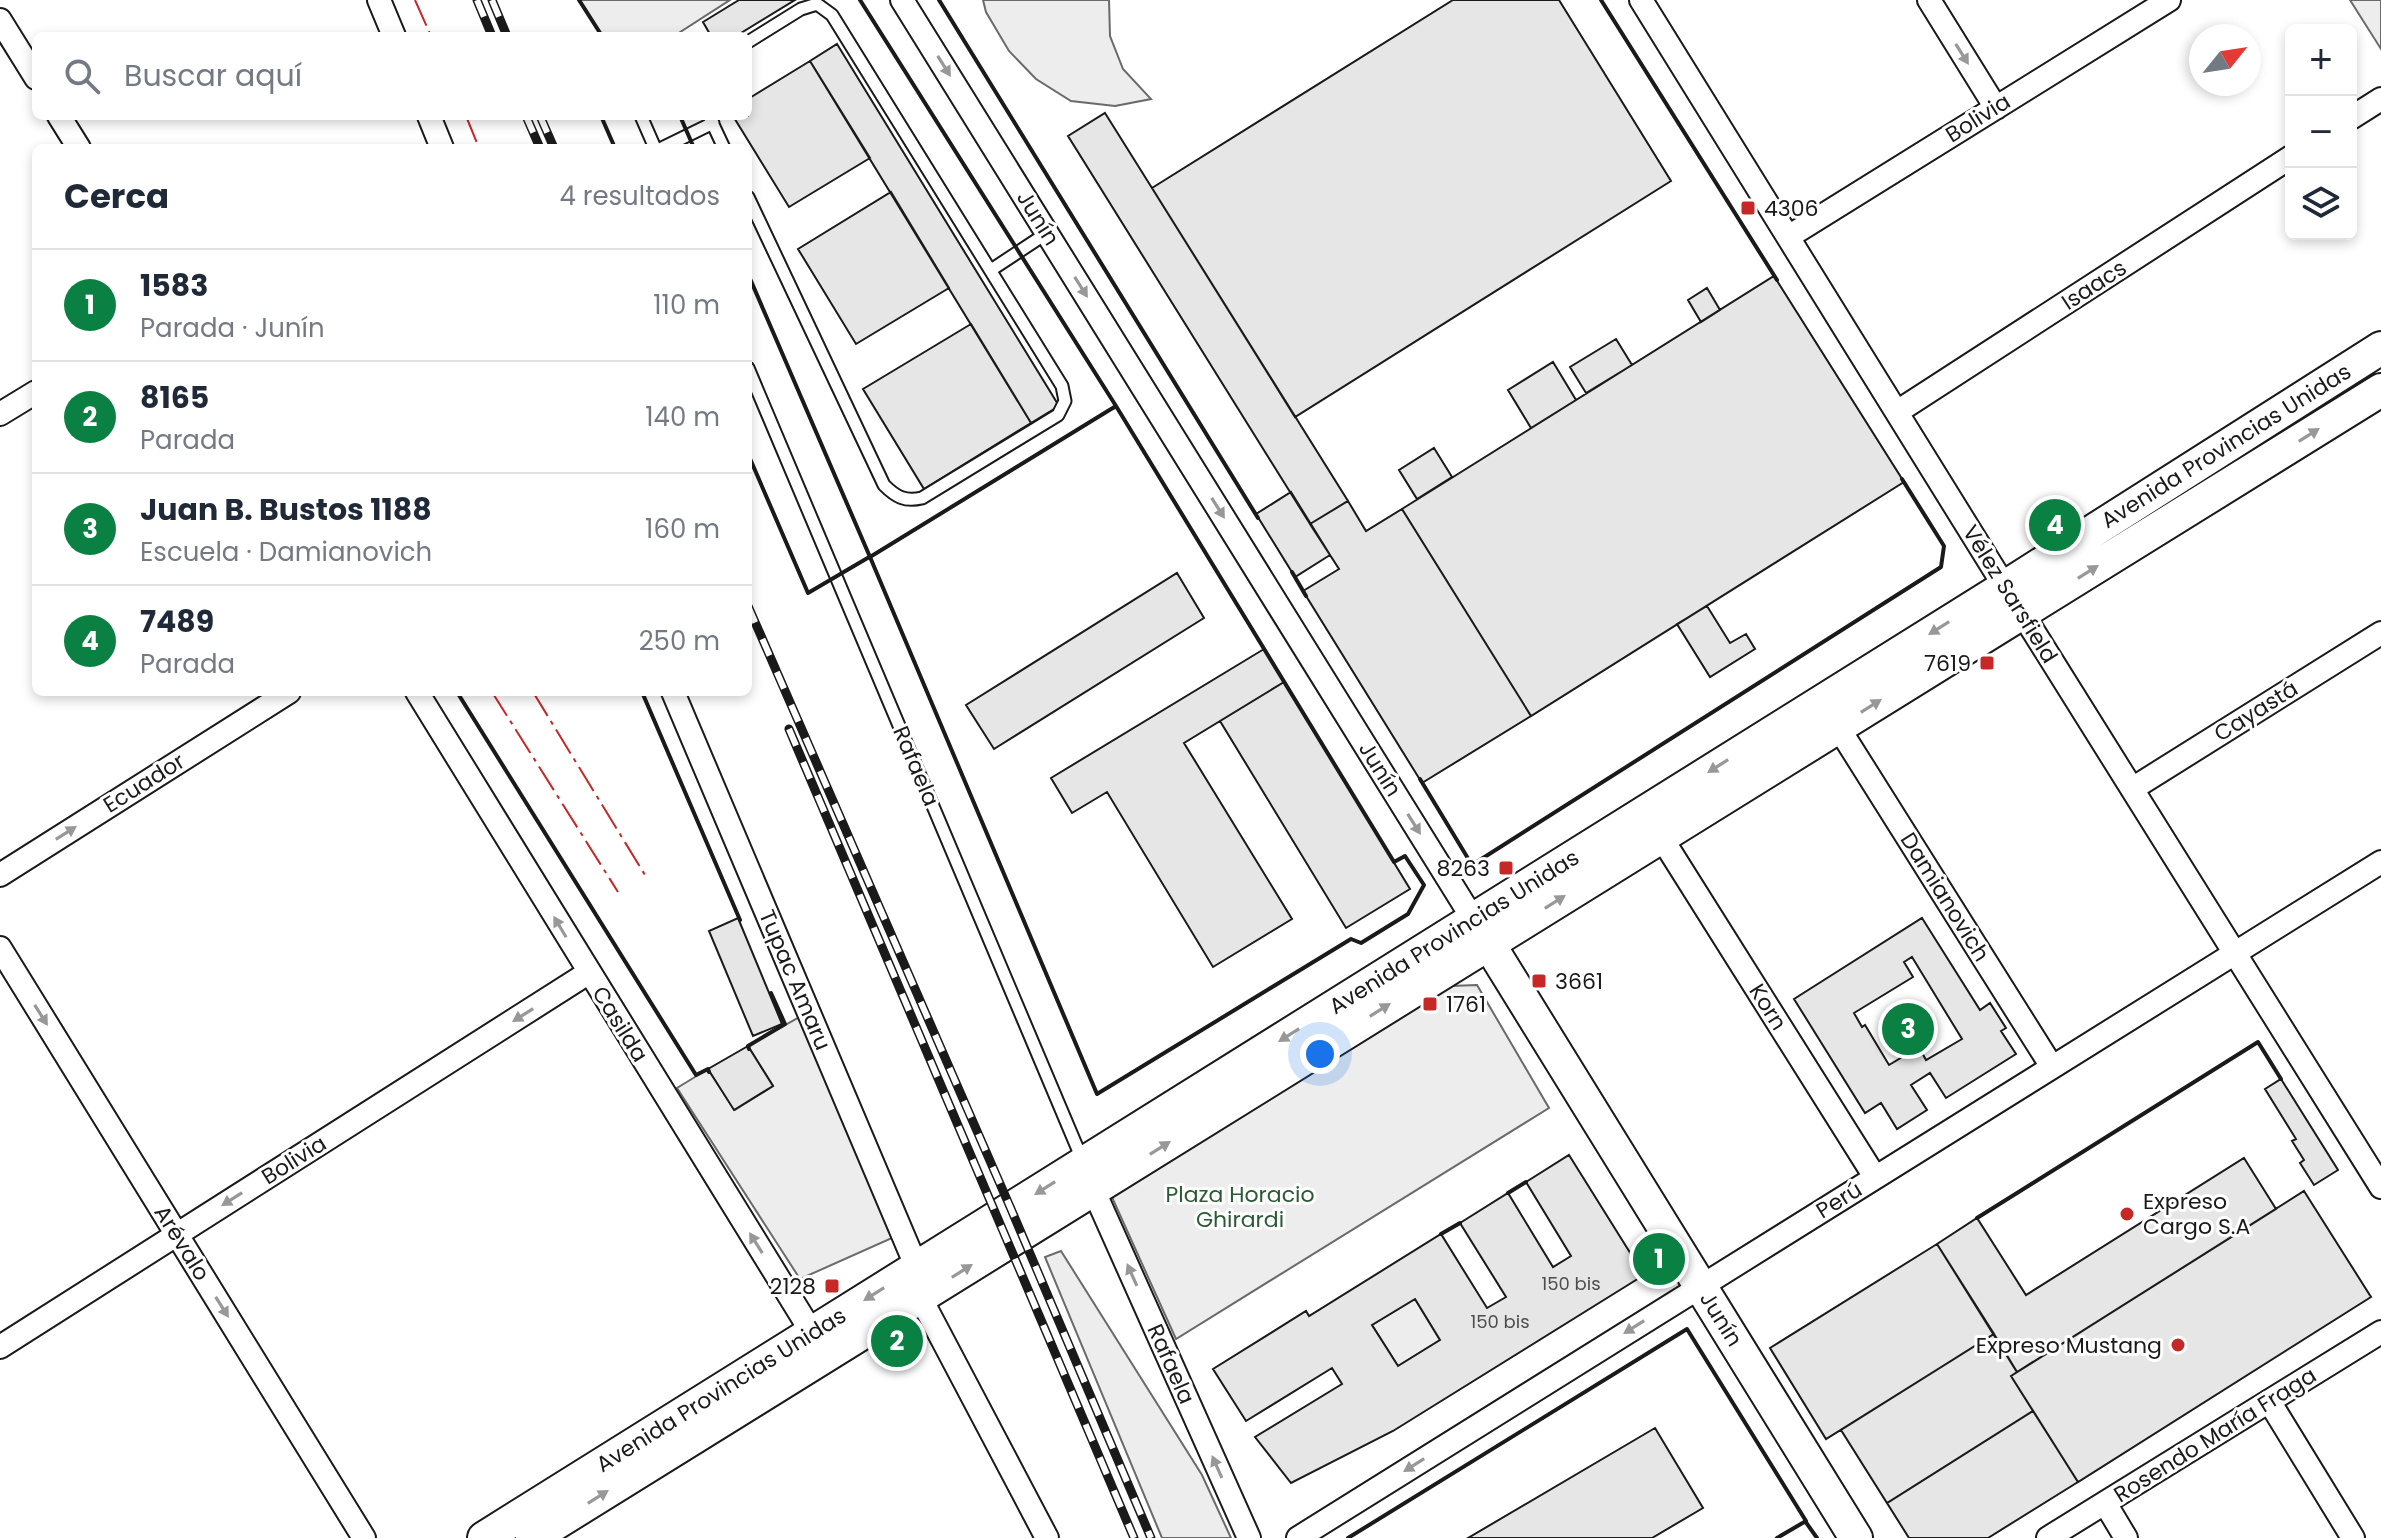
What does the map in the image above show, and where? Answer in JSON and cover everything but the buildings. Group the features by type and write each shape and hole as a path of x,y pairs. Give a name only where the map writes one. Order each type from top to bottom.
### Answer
{"main road":[{"name":"Avenida Provincias Unidas","path":"1481,931 1661,837 1838,727 2013,600 2381,348"},
{"name":"Avenida Provincias Unidas","path":"484,1538 819,1344 2013,600 2381,390"},
{"name":"Junín","path":"1481,931 1856,1538"},
{"name":"Avenida Provincias Unidas","path":"532,1538 819,1344"}],"street":[{"path":"379,0 392,32"},
{"name":"Junín","path":"902,0 1481,931"},
{"name":"Vélez Sarsfield","path":"1641,0 2381,1187"},
{"path":"1929,0 1996,108"},
{"name":"Bolivia","path":"1788,237 2169,0"},
{"path":"0,20 32,72"},
{"path":"2357,114 2381,99"},
{"path":"62,120 76,144"},
{"path":"430,120 436,144"},
{"name":"Isaacs","path":"1897,412 2285,161"},
{"path":"0,414 32,394"},
{"name":"Cayastá","path":"2132,789 2381,633"},
{"name":"Ecuador","path":"0,875 283,696"},
{"name":"Casilda","path":"419,696 819,1344"},
{"name":"Tupac Amaru","path":"675,696 918,1282 1047,1538"},
{"name":"Damianovich","path":"1838,727 2052,1067"},
{"name":"Korn","path":"1661,837 1875,1177"},
{"name":"Perú","path":"1298,1538 2381,862"},
{"name":"Arévalo","path":"0,948 364,1538"},
{"name":"Bolivia","path":"0,1347 588,973"},
{"name":"Rafaela","path":"1089,1176 1249,1538"},
{"name":"Rosendo María Fraga","path":"2048,1538 2381,1332"},
{"path":"2269,1401 2353,1538"},
{"path":"2105,1503 2126,1538"}],"lane":[{"path":"752,40 801,9 817,4 832,15 1062,386 1065,401 1058,415 922,498 910,501 896,497 884,485 752,209"},
{"path":"643,120 653,144"},
{"path":"669,144 711,120 722,144"},
{"path":"991,270 1047,233"},
{"name":"Rafaela","path":"752,377 1089,1176"}],"shaded area":[{"path":"579,0 730,0 680,32 599,32"},
{"path":"983,0 1109,0 1110,36 1123,69 1151,99 1115,106 1071,101 1036,79 1009,51 986,12"},
{"path":"2350,0 2381,0 2381,49"},
{"name":"Plaza Horacio Ghirardi","path":"1477,985 1549,1108 1176,1339 1111,1195 1450,986"},
{"path":"803,1015 892,1238 800,1279 677,1088 708,1069 735,1110 773,1086 748,1046"},
{"path":"1061,1251 1202,1475 1231,1538 1162,1538 1045,1257"},
{"path":"1415,1299 1440,1340 1398,1366 1372,1325"}],"railway":[{"path":"477,0 490,32"},
{"path":"492,0 505,32"},
{"path":"528,120 538,144"},
{"path":"542,120 552,144"},
{"path":"752,615 1151,1538"},
{"path":"789,729 1134,1538"}],"wall":[{"path":"579,0 599,32"},
{"path":"860,0 1116,406 1113,408"},
{"path":"939,0 1258,518"},
{"path":"1601,0 1777,280"},
{"path":"603,120 613,144"},
{"path":"682,120 692,144"},
{"path":"752,283 870,557"},
{"path":"1116,406 1394,862 1405,856 1424,885 1408,914 1361,943 1351,939 1097,1094 870,557 1116,406"},
{"path":"752,463 808,593 871,556"},
{"path":"1420,779 1472,865 1941,567 1944,546 1902,479"},
{"path":"1292,572 1306,596"},
{"path":"459,696 696,1075 708,1069 709,1072"},
{"path":"644,696 740,920"},
{"path":"749,1049 748,1046 785,1024 771,993"},
{"path":"1977,1218 2258,1042 2281,1079"},
{"path":"1508,1193 1526,1182"},
{"path":"1441,1234 1460,1223"},
{"path":"1348,1538 1687,1329 1806,1521 1777,1538"},
{"path":"1805,1521 1817,1538"}],"power":[{"path":"415,0 429,32"},
{"path":"468,120 477,144"},
{"path":"495,696 618,892"},
{"path":"535,696 645,875"}],"place":[{"name":"4306","path":"1748,208"},
{"name":"7489","path":"2055,525"},
{"name":"7619","path":"1987,663"},
{"name":"8263","path":"1506,868"},
{"name":"3661","path":"1539,981"},
{"name":"1761","path":"1430,1004"},
{"name":"Juan B. Bustos 1188","path":"1908,1029"},
{"name":"Expreso Cargo S.A","path":"2127,1214"},
{"name":"1583","path":"1659,1259"},
{"name":"2128","path":"832,1286"},
{"name":"8165","path":"897,1341"},
{"name":"Expreso Mustang","path":"2178,1345"}]}
